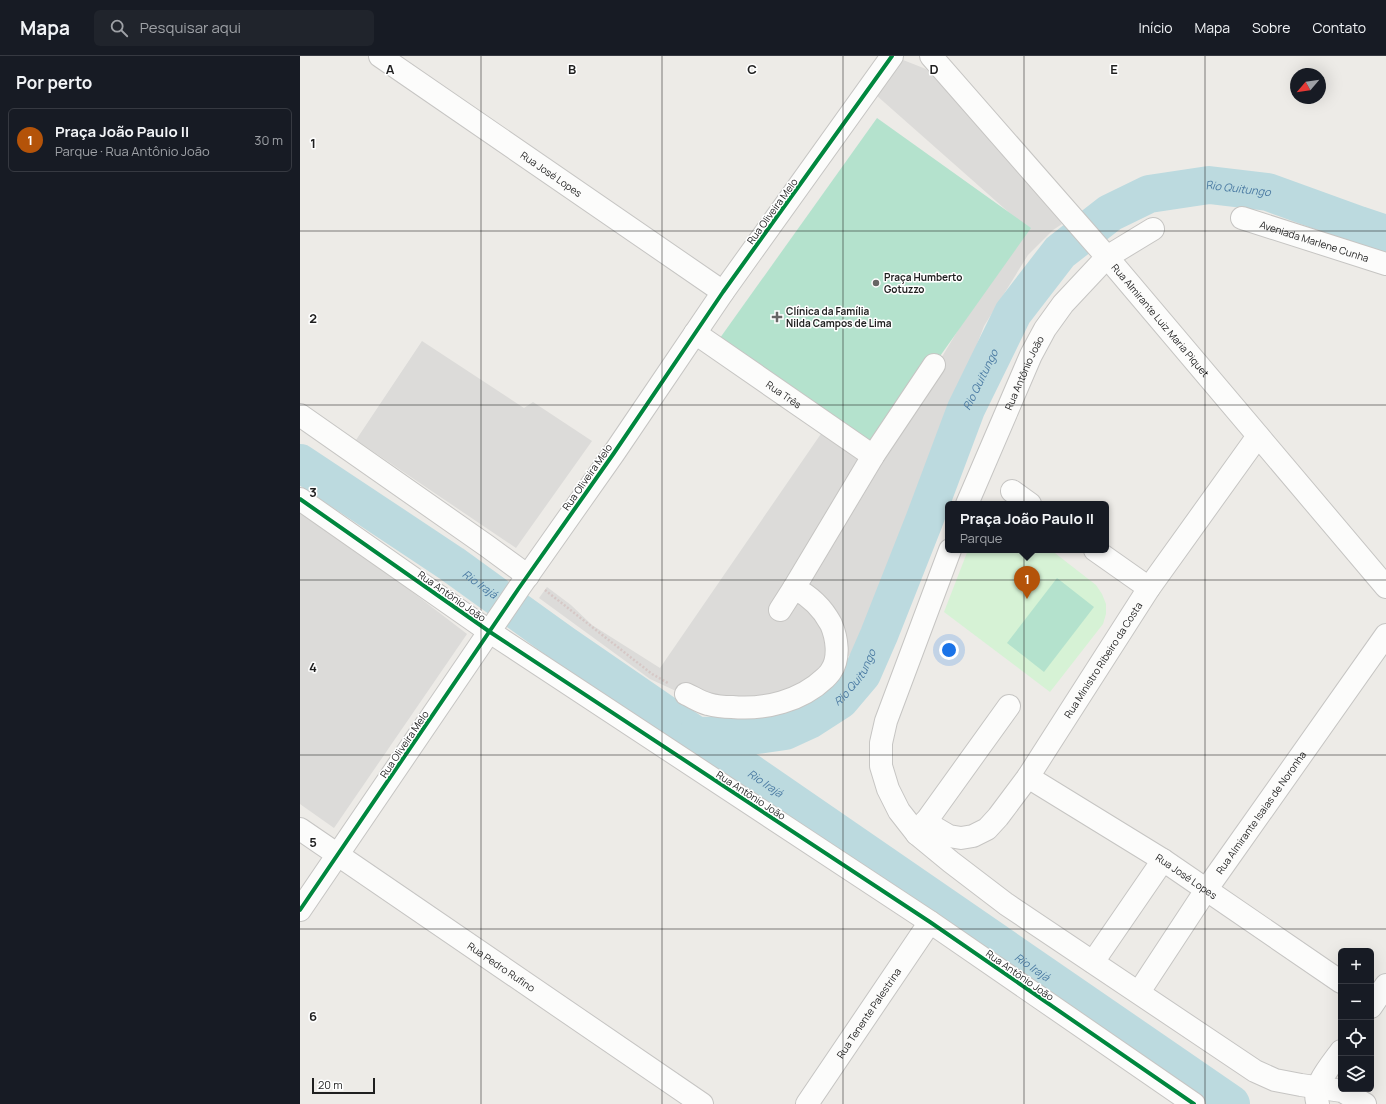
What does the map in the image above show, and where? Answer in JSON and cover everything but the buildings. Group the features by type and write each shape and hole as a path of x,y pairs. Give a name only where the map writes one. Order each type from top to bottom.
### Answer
{"street":[{"name":"Rua José Lopes","path":"380,56 723,292"},
{"name":"Rua Oliveira Melo","path":"300,910 523,582 723,292 892,56"},
{"name":"Rua Almirante Luiz Maria Piquet","path":"931,56 1072,217 1386,587"},
{"name":"Aveniada Marlene Cunha","path":"1242,218 1386,264"},
{"path":"1100,250 1153,229"},
{"name":"Rua Antônio João","path":"968,501 1031,355 1045,329 1100,250"},
{"name":"Rua Três","path":"695,333 873,456"},
{"path":"780,610 873,456 934,365"},
{"path":"300,415 487,546 523,582"},
{"name":"Rua Ministro Ribeiro da Costa","path":"921,828 961,838 973,836 987,829 1028,778 1149,588 1258,436"},
{"path":"1012,491 1026,501"},
{"name":"Rua Antônio João","path":"300,499 930,922 1194,1104"},
{"path":"949,553 886,721 881,743 881,766 888,789 899,811 921,828 951,862 1006,904 1255,1071 1275,1080 1301,1085 1318,1095 1342,1091 1365,1104"},
{"path":"1099,553 1149,588"},
{"path":"686,694 708,704 734,708 759,707 791,700 818,684 831,671 836,657 837,645 833,630 827,617 821,609 807,596 794,588"},
{"name":"Rua Almirante Isaias de Noronha","path":"1139,992 1206,890 1386,635"},
{"path":"921,828 1009,706"},
{"name":"Rua José Lopes","path":"1028,778 1162,860 1338,980"},
{"name":"Rua Pedro Rufino","path":"300,829 702,1104"},
{"path":"1093,962 1162,860"},
{"name":"Rua Tenente Palestrina","path":"808,1104 930,922"},
{"path":"1374,1002 1386,985"},
{"path":"1318,1095 1339,1056"}],"path":[{"path":"523,582 652,674 686,694"}],"shaded area":[{"path":"898,58 926,69 958,99 1012,159 1062,224 1053,230 1028,255 984,326 921,498 864,643 821,679 778,702 689,697 650,679 539,598 547,587 571,605 592,625 660,668 827,425 878,463 1022,224 876,95"},
{"path":"422,341 524,408 533,402 592,441 516,548 356,440"},
{"path":"300,506 467,634 334,828 300,804"}],"green space":[{"name":"Praça Humberto Gotuzzo","path":"877,118 1031,228 874,449 720,338"},
{"path":"967,553 1055,553 1096,585 1106,604 1106,614 1103,624 1050,692 944,612"},
{"path":"1057,578 1094,607 1044,672 1007,643"}],"waterway":[{"name":"Rio Quitungo","path":"696,736 757,735 785,731 809,720 840,700 862,674 924,521 966,409 1013,313 1060,252 1110,213 1149,194 1209,185 1268,192 1386,234"},
{"name":"Rio Irajá","path":"300,463 452,564 563,644 1231,1104"}],"cycle path":[{"path":"300,910 723,292 892,56"},
{"path":"300,499 490,632 930,922 1194,1104"}],"place":[{"name":"Praça Humberto Gotuzzo","path":"876,283"},
{"name":"Clínica da Família Nilda Campos de Lima","path":"777,317"},
{"name":"Praça João Paulo II","path":"1027,599"}]}
